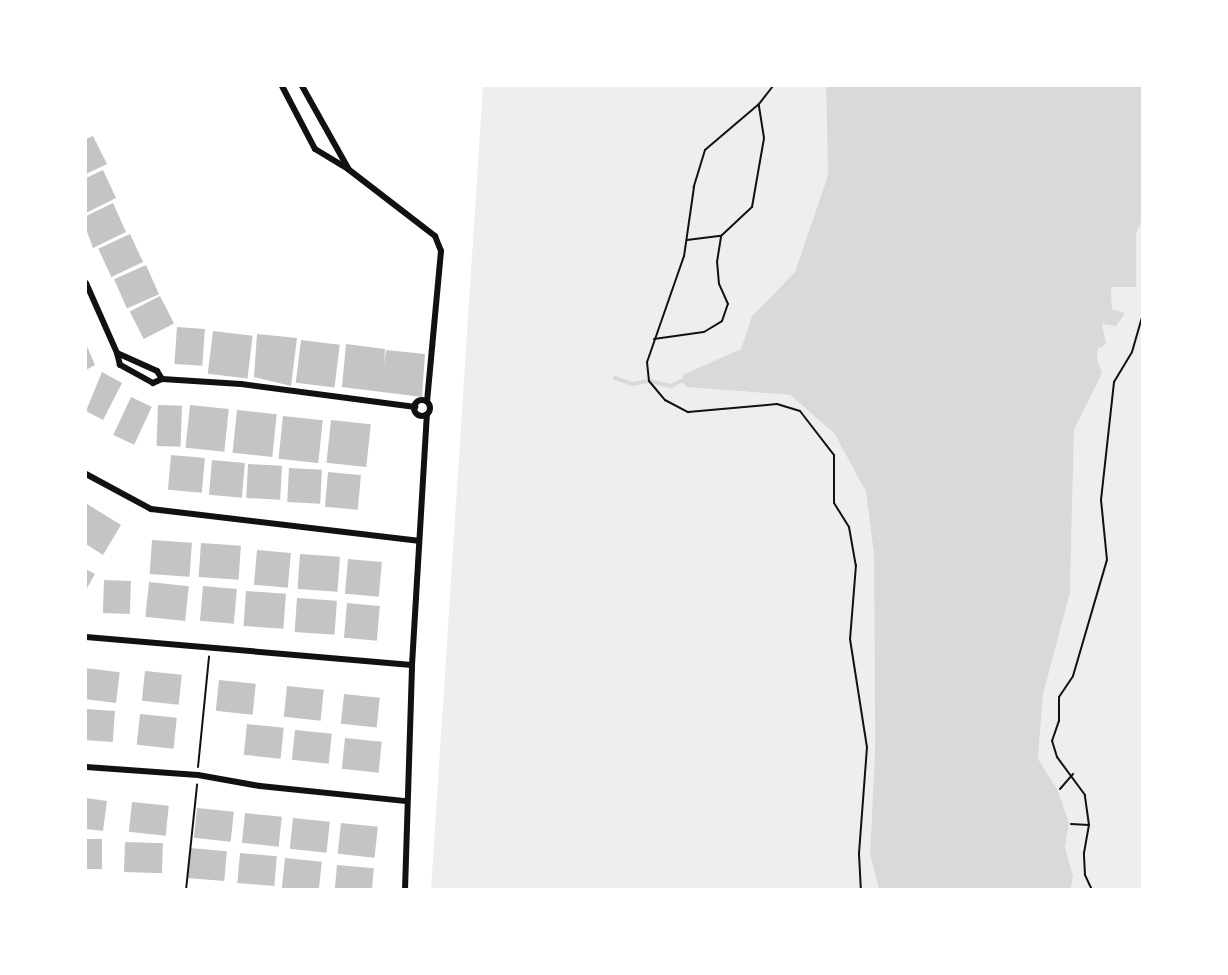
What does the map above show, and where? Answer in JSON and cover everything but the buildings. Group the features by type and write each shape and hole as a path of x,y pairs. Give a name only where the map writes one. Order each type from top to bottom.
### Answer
{"street":[{"path":"282,86 315,149 348,169 425,225 441,251 427,401 430,408 427,414 418,542 405,801 405,890"},
{"path":"302,86 348,169"},
{"path":"86,283 120,364 153,382 162,379 241,384 415,406"},
{"path":"117,353 158,371 162,379"},
{"path":"427,401 419,400 415,406 417,414 427,414"},
{"path":"86,474 151,509 418,542"},
{"path":"86,638 210,646 412,665"},
{"path":"86,767 198,775 260,786 405,801"}],"path":[{"path":"773,86 759,105 705,150 694,187 687,240 678,279 647,362 649,381 665,400 688,412 777,405 800,411 834,455 834,503 849,527 856,565 850,639 867,747 859,854 861,890"},
{"path":"654,339 704,332 722,321 728,304 719,284 717,262 722,236 752,207 764,138 759,105"},
{"path":"687,240 722,236"},
{"path":"1092,890 1085,875 1084,853 1089,825 1085,795 1072,774 1057,757 1052,741 1059,722 1059,697 1073,676 1107,560 1101,500 1114,382 1132,352 1143,316"},
{"path":"186,890 210,646"},
{"path":"1060,789 1072,774"},
{"path":"1071,824 1089,825"}],"shaded area":[{"path":"483,86 826,86 828,175 795,272 752,316 741,349 684,374 688,387 790,395 834,433 866,492 874,556 875,750 870,855 879,889 431,890"},
{"path":"826,86 1142,86 1142,220 1136,234 1136,287 1111,287 1112,309 1125,313 1116,326 1102,324 1106,344 1098,349 1097,359 1102,373 1074,430 1070,593 1043,695 1038,759 1058,791 1069,823 1065,847 1073,876 1071,889 879,889 870,855 875,750 874,556 866,492 834,433 790,395 687,387 681,381 684,374 741,349 752,316 795,272 828,175"},
{"path":"1142,220 1142,889 1071,889 1073,876 1065,847 1069,823 1038,759 1043,695 1070,593 1074,430 1102,373 1097,359 1102,324 1125,313 1112,309 1111,286 1136,286 1136,234"}],"waterway":[{"path":"615,378 632,384 649,381 671,386 681,381"}]}
